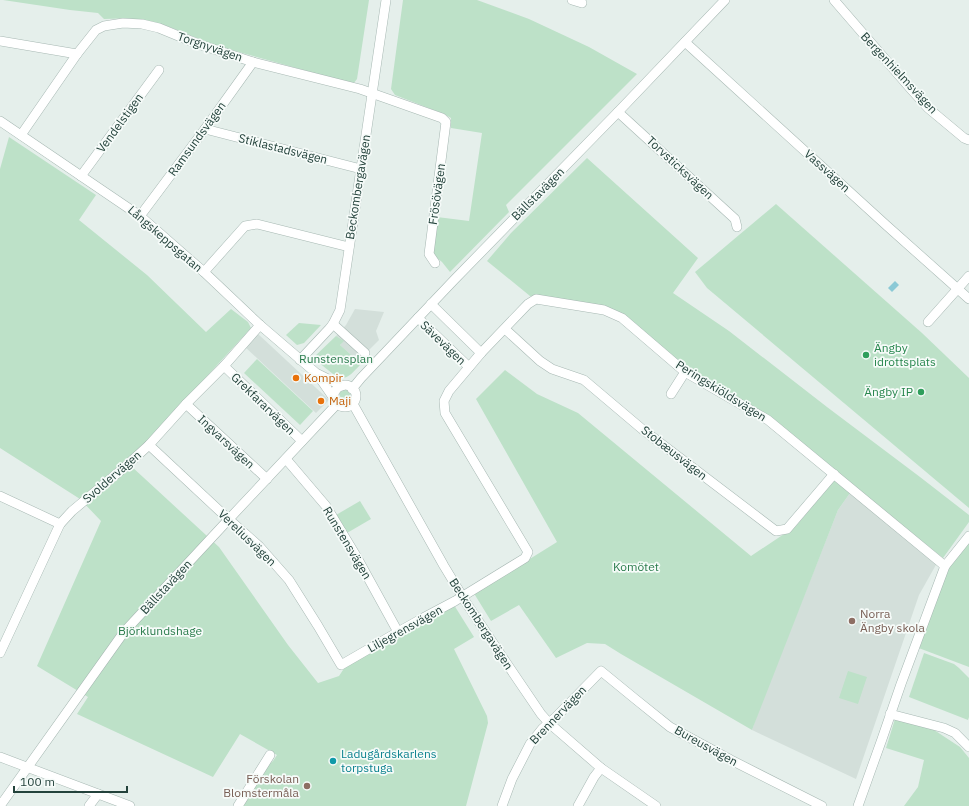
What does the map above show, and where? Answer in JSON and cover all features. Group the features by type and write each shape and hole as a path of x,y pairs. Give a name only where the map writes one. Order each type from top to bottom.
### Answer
{"street":[{"name":"Beckombergavägen","path":"300,360 333,324 340,310 386,0"},
{"path":"572,0 582,3"},
{"name":"Bällstavägen","path":"352,389 515,216 618,112 725,0"},
{"name":"Bergenhielmsvägen","path":"834,0 928,108 964,138 969,140"},
{"name":"Torgnyvägen","path":"21,135 77,54 96,30 104,26 123,23 142,24 159,28 198,44 253,62 372,93 442,118 446,122"},
{"path":"0,41 77,54"},
{"name":"Vassvägen","path":"685,42 969,299"},
{"name":"Ramsundsvägen","path":"140,216 253,62"},
{"name":"Vendelstigen","path":"81,176 158,70"},
{"name":"Torvsticksvägen","path":"618,112 735,219 737,227"},
{"name":"Långskeppsgatan","path":"0,121 140,216 300,360 316,373 342,386"},
{"name":"Frösövägen","path":"435,263 429,254 446,122"},
{"name":"Stiklastadsvägen","path":"205,129 361,169"},
{"path":"204,272 245,226 257,224 349,247"},
{"path":"928,322 969,276"},
{"name":"Peringskiöldsvägen","path":"528,552 445,413 444,401 449,391 481,353 528,304 536,299 604,310 622,318 685,372 768,420 945,566"},
{"name":"Sävevägen","path":"431,304 481,353"},
{"name":"Sävevägen","path":"418,318 469,367"},
{"path":"333,324 365,353"},
{"name":"Svoldervägen","path":"0,652 60,524 72,511 149,445 186,404 224,366 260,325"},
{"name":"Stobæusvägen","path":"505,329 540,361 552,369 584,380 642,429 776,531 787,529 834,474"},
{"name":"Grekfararvägen","path":"224,366 302,441"},
{"path":"671,394 685,372"},
{"name":"Långskeppsgatan","path":"316,373 336,402"},
{"path":"336,402 342,407 346,407 353,404 356,397 355,392 352,389 342,386"},
{"name":"Bällstavägen","path":"0,806 124,632 302,441 336,402 334,396 336,391 342,386"},
{"name":"Ingvarsvägen","path":"186,404 266,479"},
{"name":"Beckombergavägen","path":"353,404 462,597 541,714 549,723 601,768 656,806"},
{"name":"Vereliusvägen","path":"149,445 259,546 288,580 341,665"},
{"name":"Runstensvägen","path":"286,459 326,506 356,554 398,632"},
{"path":"0,497 60,524"},
{"path":"858,806 890,714 945,566 969,536"},
{"name":"Liljegrensvägen","path":"341,665 462,597 525,558 528,552"},
{"name":"Brennervägen","path":"502,806 512,779 530,744 542,729 556,717 600,671"},
{"name":"Bureusvägen","path":"600,671 670,727 822,806"},
{"path":"890,714 944,728 955,733 969,747"},
{"path":"238,806 270,755"},
{"path":"0,757 130,806"},
{"path":"578,806 601,768"},
{"path":"89,806 98,794"}],"shaded area":[{"path":"355,309 384,312 376,331 379,340 358,361 340,345 343,341 336,336 346,325"},
{"path":"257,333 329,400 316,413 244,346"},
{"name":"Norra Ängby skola","path":"850,493 937,563 919,595 856,779 752,730 838,510"}],"green space":[{"path":"3,0 369,0 357,79 353,84 218,46 171,27 149,21 134,19 104,19 98,13"},
{"path":"403,0 477,0 529,19 589,47 637,74 506,205 509,212 450,272 442,262 432,254 437,217 469,221 482,133 451,128 451,118 395,95 391,89"},
{"name":"Björklundshage","path":"9,137 96,195 79,220 147,275 206,332 231,309 248,322 251,328 146,443 131,466 219,547 288,645 318,683 339,676 345,667 454,605 474,637 454,649 487,716 488,723 466,806 241,806 266,767 277,755 240,734 213,777 77,714 88,697 37,666 101,521 80,499 0,448 0,169"},
{"path":"587,158 698,258 673,293 729,331 969,515 969,522 943,558 763,413 688,370 636,326 582,302 530,296 487,261 511,233"},
{"name":"Ängby idrottsplats","path":"776,204 922,333 969,378 969,508 707,288 695,272"},
{"path":"299,323 321,325 304,343 297,345 286,335"},
{"name":"Runstensplan","path":"336,336 344,341 340,345 358,361 360,365 345,378 338,378 313,358"},
{"path":"257,359 313,411 300,425 244,373"},
{"name":"Komötet","path":"505,370 537,394 578,413 751,556 796,526 835,479 850,493 838,510 752,730 605,644 587,643 556,658 519,605 491,621 475,593 557,542 476,399"},
{"path":"343,389 347,389 349,390 349,398 343,399 340,396 340,392"},
{"path":"360,501 371,519 347,533 336,515"},
{"path":"969,539 969,667 916,647 949,566"},
{"path":"924,653 954,664 969,678 968,720 909,697"},
{"path":"848,671 867,677 858,704 839,698"},
{"path":"895,719 928,726 960,747 969,758 969,806 904,806 918,787 924,760 886,748"}],"water":[{"path":"895,281 899,285 892,292 888,288"}],"place":[{"name":"Ängby idrottsplats","path":"866,355"},
{"name":"Kompir","path":"296,378"},
{"name":"Ängby IP","path":"921,392"},
{"name":"Maji","path":"321,401"},
{"name":"Norra Ängby skola","path":"852,621"},
{"name":"Ladugårdskarlens torpstuga","path":"333,761"},
{"name":"Förskolan Blomstermåla","path":"307,786"}]}
